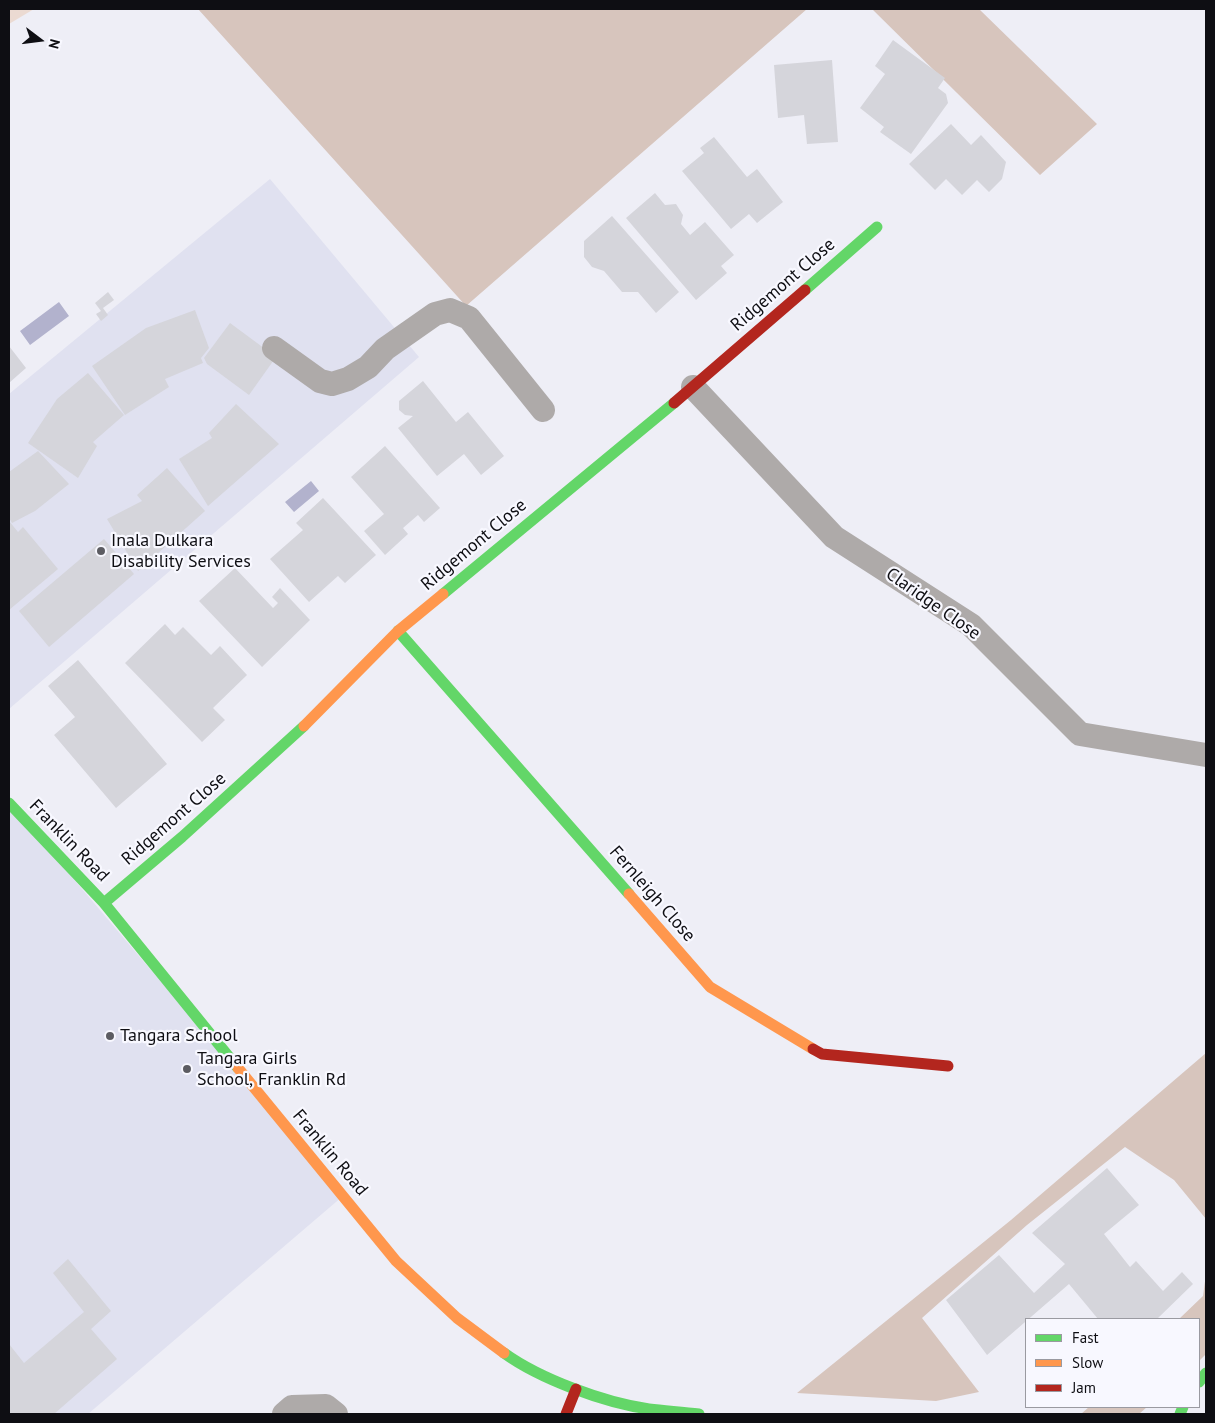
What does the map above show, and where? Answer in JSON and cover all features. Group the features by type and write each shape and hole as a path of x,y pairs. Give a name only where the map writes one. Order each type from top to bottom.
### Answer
{"street":[{"name":"Ridgemont Close","path":"104,903 182,837 265,762 309,721 398,631 693,387 877,227"},
{"path":"274,348 320,381 332,384 368,367 386,349 435,314 450,310 469,318 543,410"},
{"name":"Claridge Close","path":"693,387 834,537 971,625 1080,734 1206,754"},
{"name":"Fernleigh Close","path":"398,631 710,988 822,1054 948,1066"},
{"name":"Franklin Road","path":"9,803 104,903 313,1161 396,1260 458,1318 510,1357 545,1377 615,1401 648,1408 699,1414"},
{"path":"566,1414 576,1389"},
{"path":"284,1414 292,1407 326,1406 336,1414"}],"shaded area":[{"path":"9,9 34,9 9,24"},
{"path":"198,9 807,9 466,306"},
{"path":"872,9 979,9 1097,124 1040,175"},
{"name":"Inala Dulkara Disability Services","path":"270,179 419,357 9,709 9,394"},
{"name":"Tangara School","path":"9,803 343,1196 88,1414 9,1414"},
{"path":"1206,1053 1206,1219 1174,1180 1125,1147 1027,1225 922,1318 979,1392 936,1401 797,1393 1011,1220"},
{"path":"1206,1274 1206,1354 1200,1360 1200,1318 1180,1318 1203,1296"},
{"path":"1088,1408 1146,1408 1139,1414 1081,1414"}],"water":[{"path":"59,302 69,316 30,345 20,331"},
{"path":"311,481 319,491 294,512 285,502"}],"building":[{"path":"893,40 945,78 938,88 946,94 948,103 911,154 880,132 884,127 860,108 885,74 875,66"},
{"path":"832,60 838,142 807,144 804,115 778,118 774,65"},
{"path":"951,124 971,145 981,135 1006,162 1002,179 989,192 977,180 962,195 946,179 935,190 909,164"},
{"path":"714,137 747,177 757,169 783,202 757,223 749,214 731,229 682,171 704,153 700,148"},
{"path":"655,193 665,205 676,204 683,215 681,224 690,235 705,222 734,255 721,266 727,273 696,300 626,218"},
{"path":"612,216 679,292 656,313 638,292 622,292 604,271 592,267 584,257 584,241"},
{"path":"108,292 114,300 103,308 108,315 101,321 96,314 101,311 95,303"},
{"path":"195,310 209,348 201,358 203,363 165,379 169,387 125,415 92,366 146,328"},
{"path":"230,323 276,357 249,395 207,364 204,358"},
{"path":"9,346 26,368 9,383"},
{"path":"88,373 124,415 93,442 97,446 78,478 28,443 57,399"},
{"path":"423,381 456,422 468,412 504,456 481,475 464,454 437,476 398,428 413,416 405,415 399,410 399,401"},
{"path":"236,404 279,444 208,506 179,459 212,438 209,433"},
{"path":"385,446 440,508 424,522 418,515 403,528 408,534 385,555 364,531 384,514 351,477"},
{"path":"38,451 69,484 35,511 12,523 9,518 9,472"},
{"path":"167,468 205,511 138,571 107,519 142,501 137,495"},
{"path":"323,498 376,555 345,583 338,576 309,602 270,559 303,530 296,523"},
{"path":"9,521 18,532 23,527 58,569 9,610"},
{"path":"104,539 134,574 49,647 19,611"},
{"path":"235,568 273,608 278,603 272,597 280,588 310,620 262,667 199,601"},
{"path":"165,624 175,635 183,627 211,655 220,646 247,675 213,708 225,720 202,742 125,663"},
{"path":"78,660 167,764 116,808 54,735 75,717 48,686"},
{"path":"1107,1168 1139,1205 1104,1234 1130,1267 1136,1261 1163,1291 1182,1272 1193,1284 1158,1318 1097,1318 1069,1284 1030,1318 1025,1318 1025,1322 987,1355 946,1300 999,1255 1034,1293 1065,1264 1032,1233"},
{"path":"68,1259 111,1311 91,1329 117,1359 54,1414 9,1414 9,1344 24,1363 84,1312 53,1273"}],"traffic: fast":[{"path":"805,290 877,227"},
{"path":"443,594 674,403"},
{"path":"398,631 629,894"},
{"path":"104,903 182,837 304,726"},
{"path":"9,803 104,903 238,1068"},
{"path":"504,1353 554,1381 593,1396 649,1409 699,1414"},
{"path":"1200,1381 1206,1373"},
{"path":"1180,1414 1183,1408"}],"traffic: slow":[{"path":"304,726 398,631 443,594"},
{"path":"629,894 710,987 813,1049"},
{"path":"238,1068 396,1261 457,1318 504,1353"}],"traffic: jam":[{"path":"674,403 805,290"},
{"path":"813,1049 822,1054 948,1066"},
{"path":"566,1414 576,1389"}],"place":[{"name":"Inala Dulkara Disability Services","path":"101,551"},
{"name":"Tangara School","path":"110,1036"},
{"name":"Tangara Girls School, Franklin Rd","path":"187,1069"}]}
